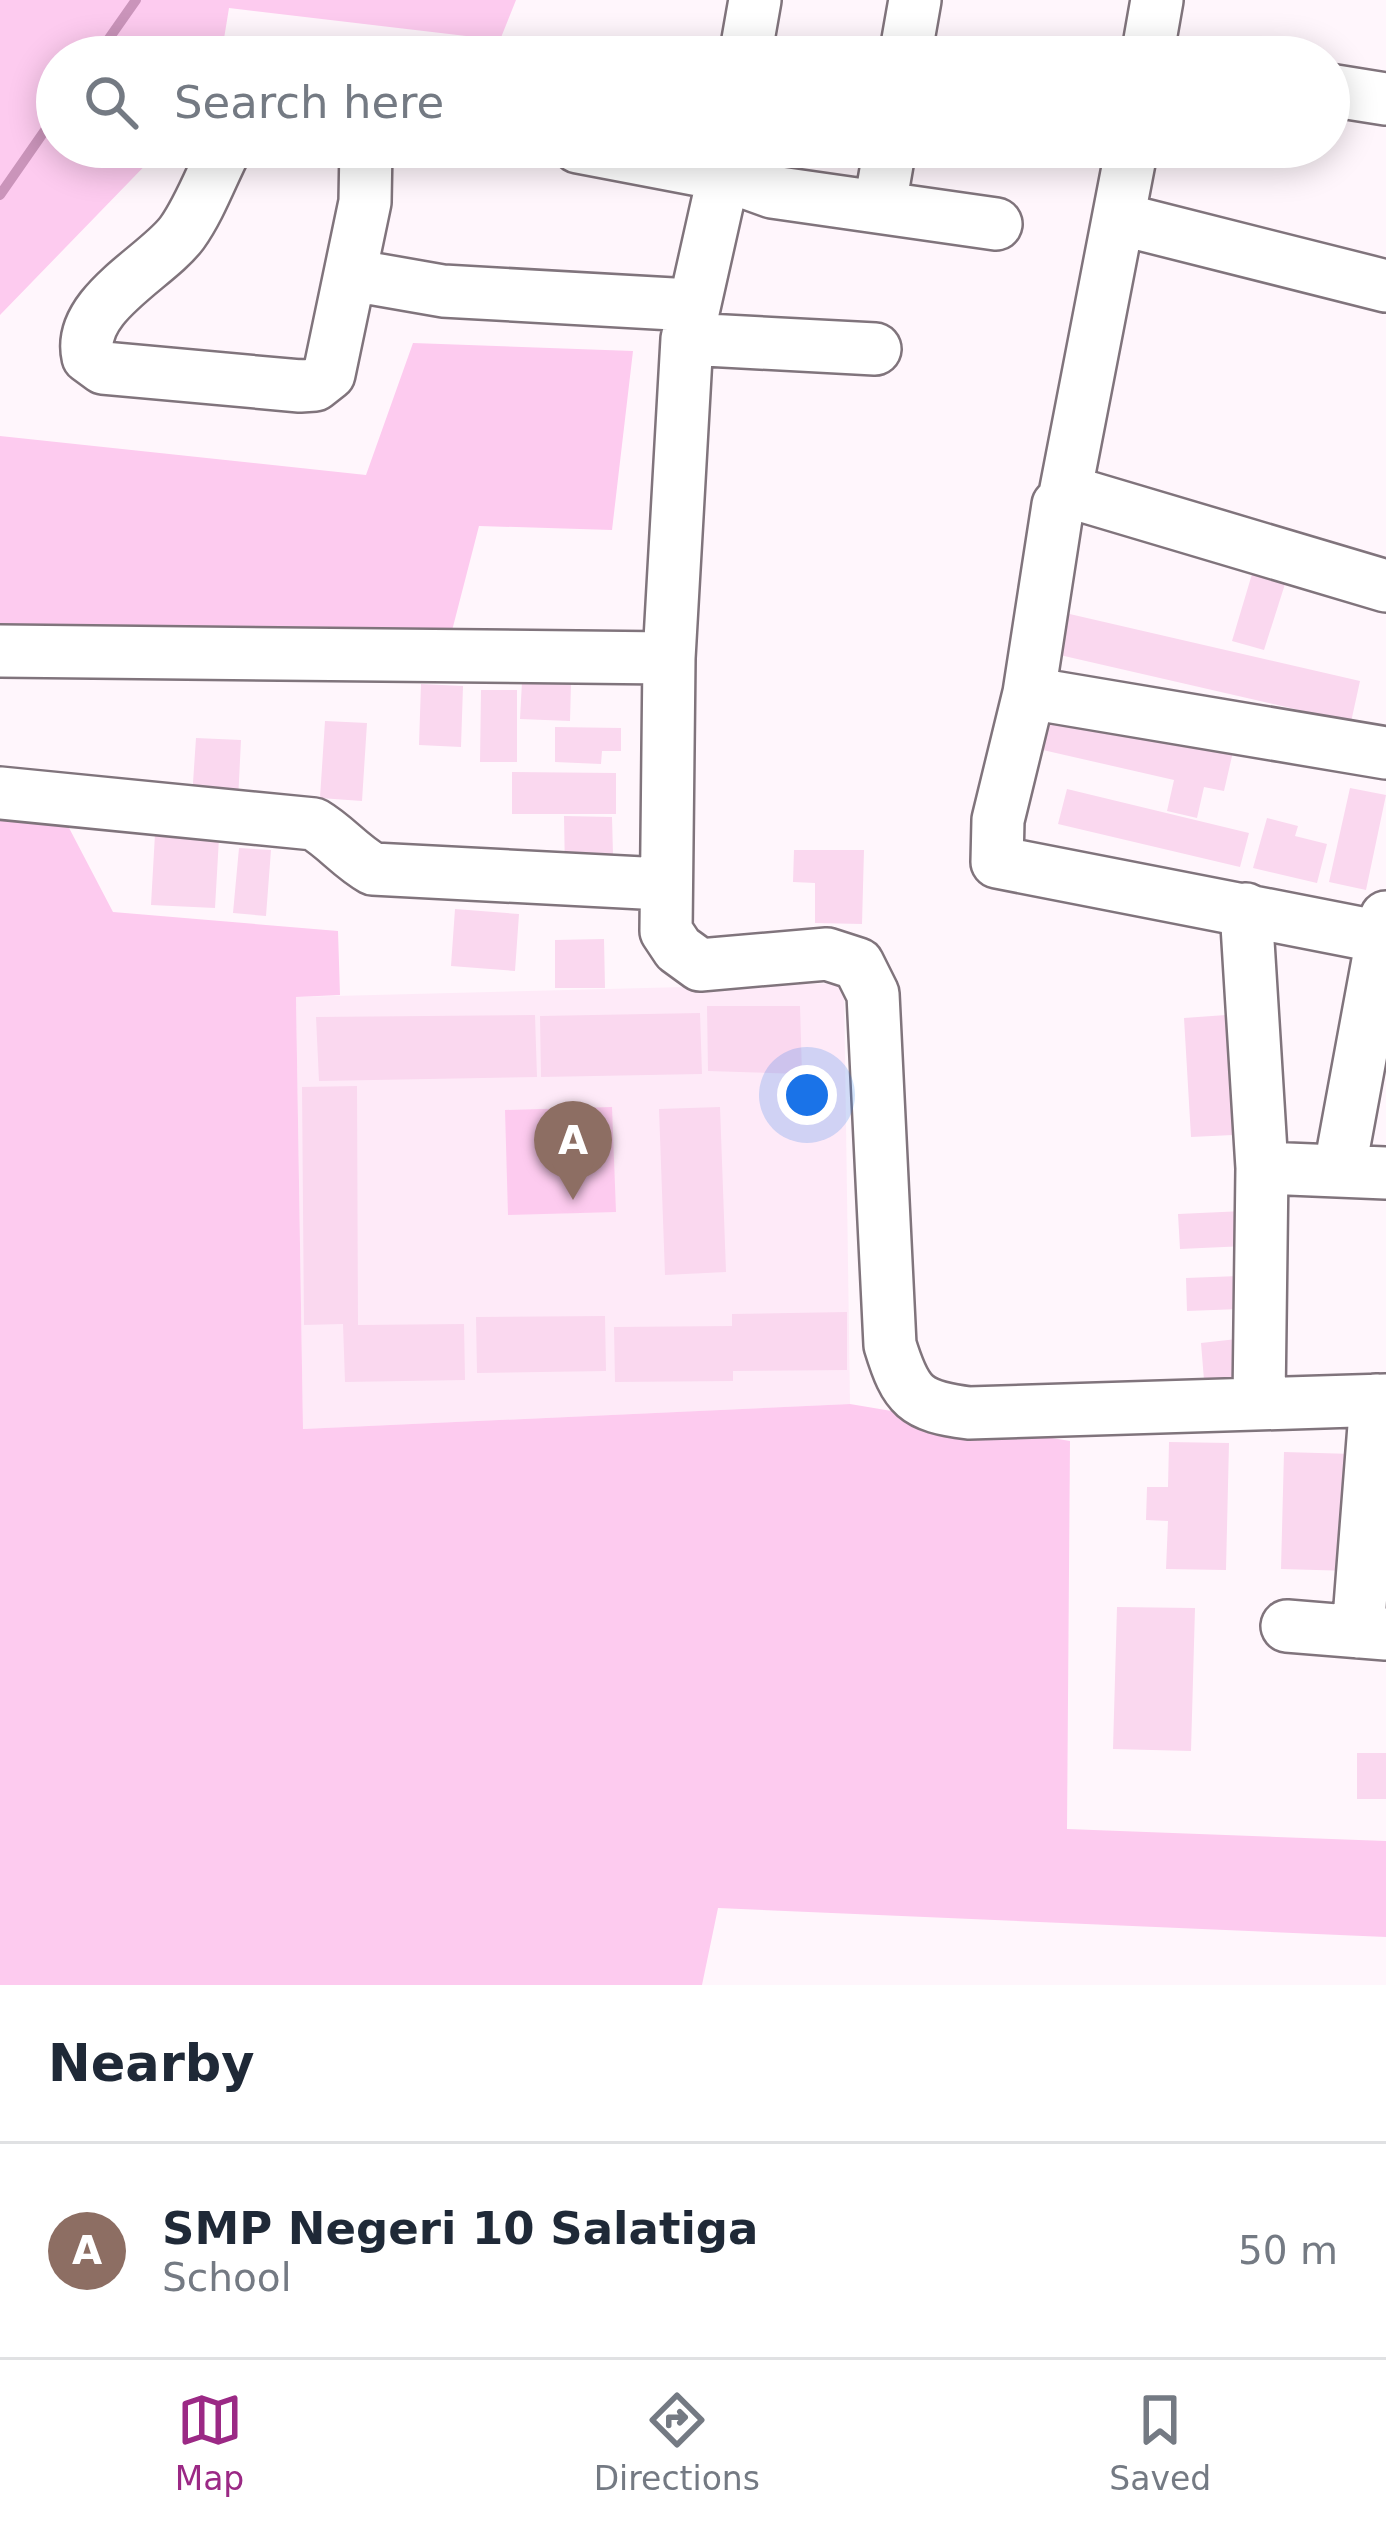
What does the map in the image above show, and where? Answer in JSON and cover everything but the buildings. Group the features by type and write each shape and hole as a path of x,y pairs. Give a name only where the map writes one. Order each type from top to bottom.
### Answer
{"street":[{"path":"748,36 754,0"},
{"path":"909,36 915,0"},
{"path":"1151,36 1157,0"},
{"path":"1350,93 1386,99"},
{"path":"215,168 182,233 94,321 85,345 88,357 104,368 316,385 329,374 365,202 366,168"},
{"path":"726,168 689,322 669,658 662,884 666,931 678,950 700,965 827,954 858,964 873,994 890,1345 913,1396 931,1408 969,1413 1381,1400 1372,1633 1287,1626"},
{"path":"738,168 772,192 996,224"},
{"path":"880,206 886,168"},
{"path":"1128,168 1066,494 1058,505 1029,693 998,820 997,862 1246,909 1383,927 1363,1170 1262,1168"},
{"path":"1120,219 1386,286"},
{"path":"350,275 874,349"},
{"path":"1066,494 1076,491 1386,586"},
{"path":"0,651 669,658"},
{"path":"1029,693 1386,753"},
{"path":"0,794 314,824 332,835 347,854 373,869 662,884"},
{"path":"1246,909 1262,1168 1259,1402"}],"shaded area":[{"path":"0,0 516,0 502,36 466,36 229,8 224,36 36,36 36,168 143,168 0,315"},
{"path":"413,343 633,351 612,530 479,526 447,650 0,631 0,436 366,475"},
{"path":"0,799 56,803 113,912 338,931 340,995 296,997 303,1429 850,1404 1070,1441 1067,1829 1386,1841 1386,1937 718,1908 702,1985 0,1985"},
{"path":"844,983 850,1404 303,1429 296,997"},
{"path":"612,1107 616,1212 508,1215 505,1110"}],"waterway":[{"path":"111,36 136,0"},
{"path":"0,195 36,143"}],"place":[{"name":"SMP Negeri 10 Salatiga","path":"573,1200"}]}
